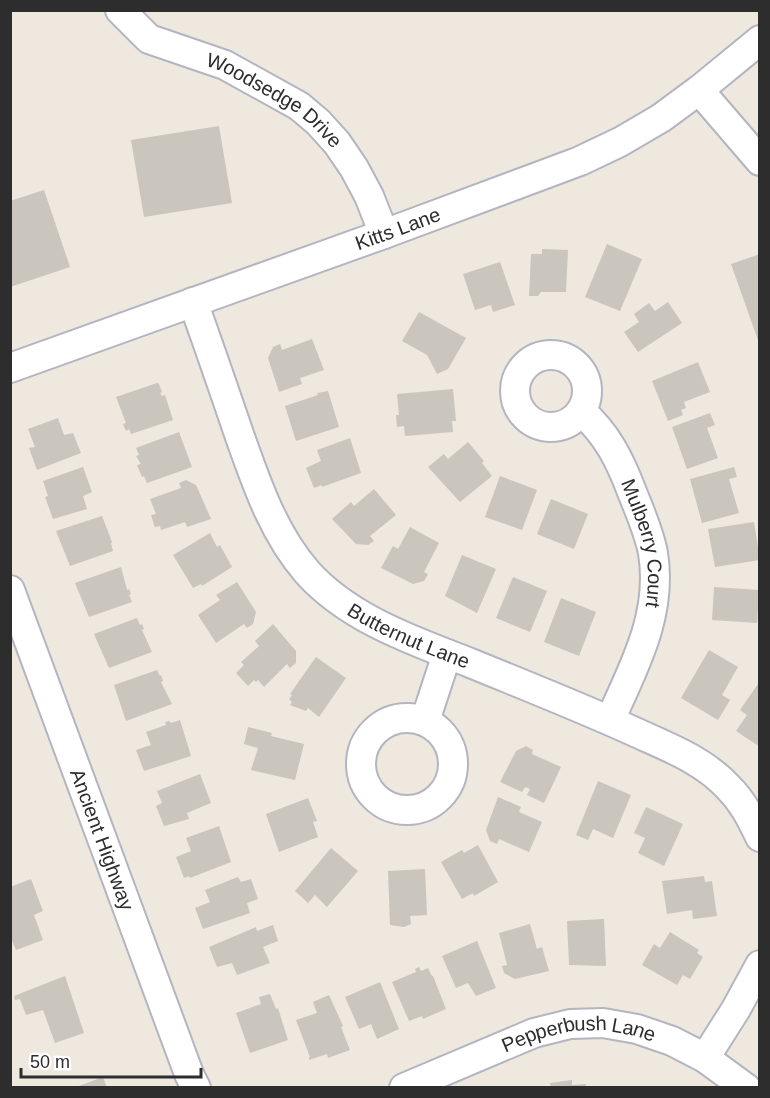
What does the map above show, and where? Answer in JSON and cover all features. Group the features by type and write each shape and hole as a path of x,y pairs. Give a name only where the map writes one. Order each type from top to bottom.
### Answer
{"street":[{"name":"Woodsedge Drive","path":"120,10 149,39 225,65 298,106 318,122 337,143 354,168 369,196 384,234"},
{"name":"Kitts Lane","path":"10,368 529,181 620,142 661,118 759,40"},
{"path":"699,90 759,162"},
{"name":"Butternut Lane","path":"193,302 251,466 269,510 286,545 307,572 332,597 367,618 447,654 610,720 682,753 706,768 728,786 747,809 759,837"},
{"name":"Mulberry Court","path":"581,411 608,440 620,460 647,529 653,554 654,603 649,626 610,720"},
{"name":"Ancient Highway","path":"10,590 196,1088"},
{"path":"425,721 447,654"},
{"path":"705,1058 736,1009 759,965"},
{"name":"Pepperbush Lane","path":"404,1088 534,1033 570,1024 603,1023 637,1029 672,1041 705,1058 746,1088"}],"building":[{"path":"219,126 232,203 144,217 131,140"},
{"path":"44,190 70,267 10,287 10,201"},
{"path":"607,244 642,259 620,311 585,297"},
{"path":"542,249 568,250 566,292 541,292 538,296 529,296 531,254 542,254"},
{"path":"760,254 760,343 759,343 731,264"},
{"path":"500,262 515,305 493,312 491,305 475,310 463,274"},
{"path":"668,302 682,323 638,352 624,332 639,322 634,314 649,303 655,311"},
{"path":"419,312 466,338 448,369 437,374 427,355 402,341"},
{"path":"312,339 324,370 300,378 302,384 279,392 268,358 273,347 280,344 282,350"},
{"path":"698,362 710,392 684,402 686,408 681,410 683,415 668,421 652,381"},
{"path":"157,383 162,396 165,395 173,420 131,434 129,429 126,431 123,424 126,423 116,397"},
{"path":"453,389 456,421 452,421 453,432 405,436 404,426 397,427 396,415 399,415 397,394"},
{"path":"328,391 339,427 296,441 285,406"},
{"path":"710,413 715,425 707,428 718,458 687,469 672,427"},
{"path":"58,418 64,435 73,433 81,453 37,470 29,448 35,447 28,429"},
{"path":"179,432 192,467 147,483 137,465 141,464 136,456 139,455 136,448"},
{"path":"350,438 361,473 314,488 306,468 321,461 317,450"},
{"path":"468,442 484,461 482,463 492,476 460,502 428,467 444,454 448,459"},
{"path":"83,467 92,492 83,496 87,509 53,519 45,497 48,496 43,481"},
{"path":"734,467 737,477 729,479 739,513 702,523 690,479"},
{"path":"500,476 537,490 522,530 485,517"},
{"path":"186,480 196,485 211,519 187,527 185,522 161,530 160,526 155,527 151,515 156,514 150,499 181,488 179,483"},
{"path":"374,489 396,515 370,536 374,541 368,545 356,544 332,519 351,502 354,506"},
{"path":"551,499 588,514 574,549 537,534"},
{"path":"102,516 113,551 70,566 56,531"},
{"path":"754,522 760,560 715,567 708,529"},
{"path":"410,527 439,543 424,572 428,574 424,581 413,584 381,568 393,546 398,549"},
{"path":"210,533 217,547 220,545 232,567 202,586 201,584 193,588 173,555"},
{"path":"462,555 496,569 477,613 445,596"},
{"path":"121,567 132,602 89,617 75,583"},
{"path":"513,577 547,591 530,632 496,618"},
{"path":"237,582 256,612 253,624 247,628 244,624 216,643 198,615 220,600 216,595"},
{"path":"714,587 759,590 757,623 712,620"},
{"path":"561,598 596,612 579,656 544,642"},
{"path":"137,618 140,625 142,624 144,629 142,630 152,652 109,668 94,634"},
{"path":"273,624 296,651 296,663 290,668 287,664 264,687 258,680 256,682 254,680 248,686 236,673 244,665 241,662 259,646 255,641"},
{"path":"709,650 738,667 722,695 730,700 718,720 681,698"},
{"path":"316,657 346,678 319,717 308,708 306,711 290,705 292,702 289,699 292,695 290,694"},
{"path":"157,670 172,704 126,721 114,685"},
{"path":"760,681 760,747 736,731 747,715 740,710"},
{"path":"180,720 191,756 144,771 136,750 151,745 146,732 166,725 165,722"},
{"path":"248,727 272,733 271,736 304,744 295,780 251,770 258,748 244,744"},
{"path":"526,746 533,750 532,754 561,767 544,803 527,795 530,789 525,787 522,792 500,782 516,751"},
{"path":"200,774 211,803 187,813 189,819 164,826 156,806 162,803 157,791"},
{"path":"598,781 631,795 613,838 593,829 588,840 576,835"},
{"path":"498,797 521,807 519,812 542,822 529,852 499,839 497,844 490,841 486,830"},
{"path":"308,798 317,821 313,822 318,837 279,852 266,814"},
{"path":"646,807 683,824 664,866 638,853 645,838 634,833"},
{"path":"219,826 231,862 190,878 189,876 184,878 176,857 191,851 186,838"},
{"path":"478,845 498,882 474,896 473,893 462,899 441,862 462,850 464,853"},
{"path":"331,848 358,871 327,907 315,895 308,903 295,891"},
{"path":"425,869 427,915 410,916 411,924 404,927 390,925 388,871"},
{"path":"704,876 705,882 712,881 717,916 693,919 692,910 667,914 662,881"},
{"path":"238,877 241,882 251,879 258,899 247,903 250,913 203,929 195,908 210,902 205,890"},
{"path":"31,879 43,911 34,915 43,940 16,950 10,936 10,887"},
{"path":"604,919 606,966 569,965 567,921"},
{"path":"530,924 537,949 542,947 549,971 515,979 504,973 502,966 507,965 499,933"},
{"path":"273,925 278,941 263,947 270,963 237,975 232,963 217,967 209,947 256,927 257,931"},
{"path":"670,932 699,950 697,953 703,957 690,979 683,975 677,985 642,965 654,944 660,948"},
{"path":"477,941 496,988 476,996 468,983 456,988 442,956"},
{"path":"419,967 421,971 428,968 446,1009 423,1019 422,1016 409,1021 392,982 416,972 415,969"},
{"path":"65,976 84,1033 55,1043 43,1010 26,1015 20,999 15,1000 14,996"},
{"path":"380,982 399,1029 377,1039 371,1024 359,1029 345,997"},
{"path":"270,994 276,1009 278,1008 288,1040 250,1053 236,1013 261,1004 259,997"},
{"path":"329,995 343,1026 341,1027 350,1050 328,1058 327,1054 309,1060 310,1057 296,1020 317,1013 313,1002"},
{"path":"103,1077 107,1088 76,1088 76,1087"},
{"path":"572,1080 572,1085 586,1084 586,1088 551,1088 550,1083"}]}
